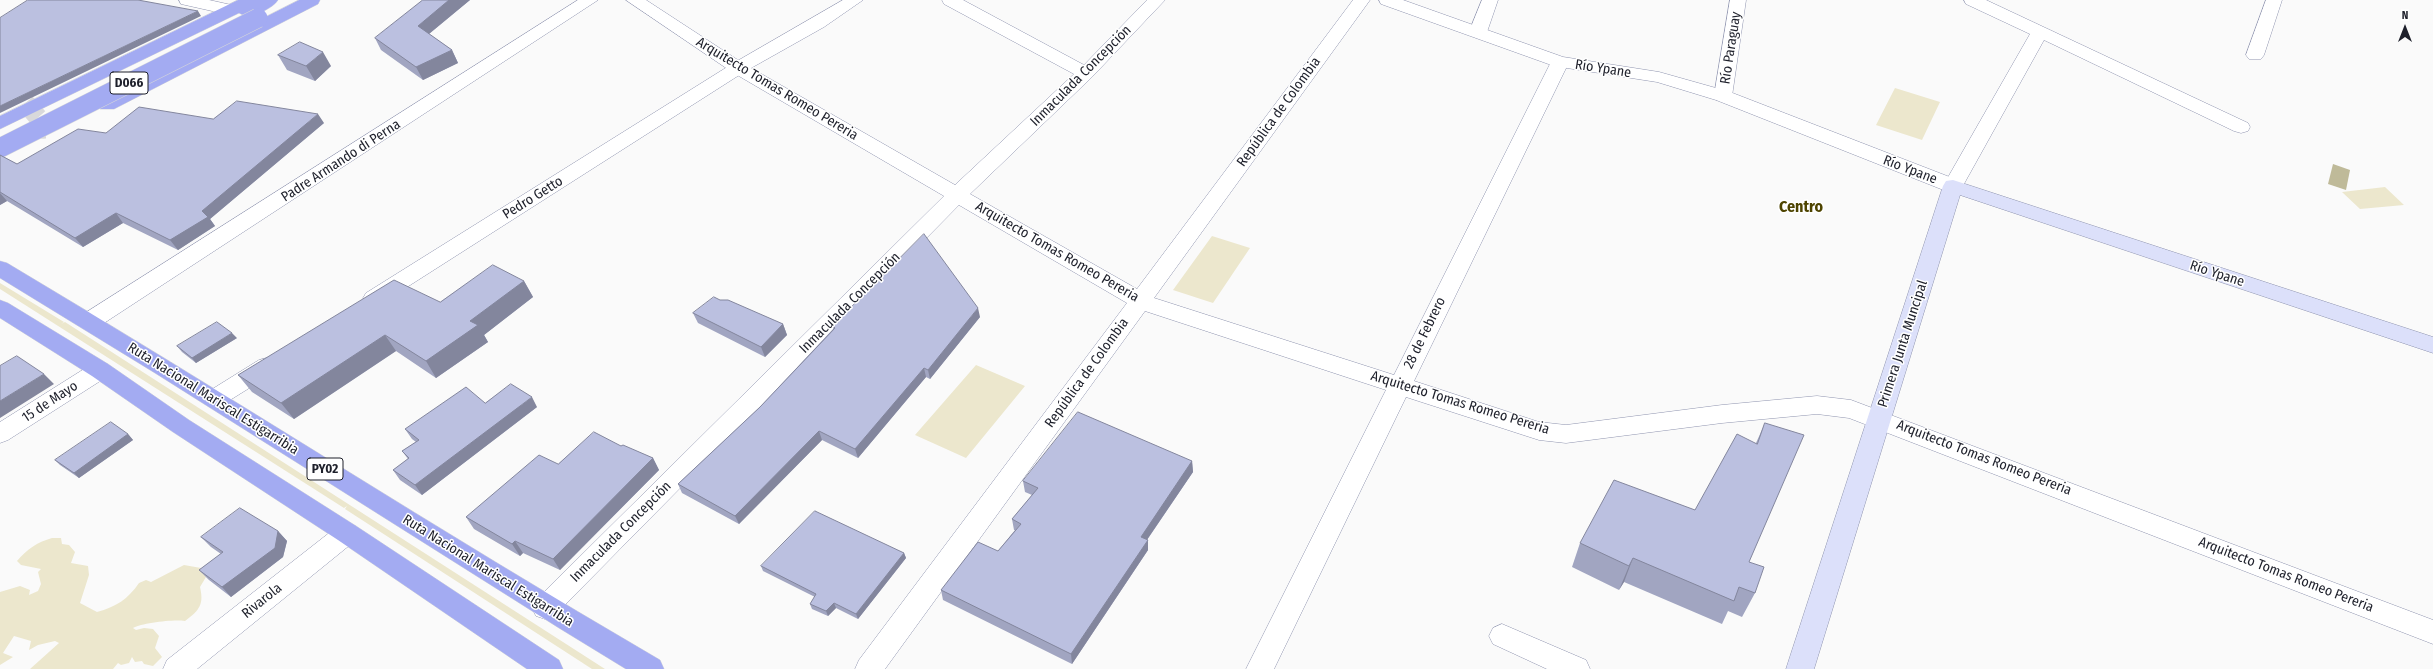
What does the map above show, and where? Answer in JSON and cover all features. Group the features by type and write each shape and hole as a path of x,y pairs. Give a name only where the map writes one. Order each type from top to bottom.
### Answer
{"highway":[{"name":"D066","path":"0,133 246,10 270,0"},
{"name":"D066","path":"0,148 246,10 292,0"},
{"path":"0,157 312,0"},
{"path":"0,123 246,10"},
{"name":"Ruta Nacional Mariscal Estigarribia","path":"0,268 90,321 545,608 650,669"},
{"path":"0,308 100,370 181,426 347,533 549,669"}],"main road":[{"name":"Río Ypane","path":"1953,186 2433,345"},
{"name":"Primera Junta Muncipal","path":"1800,669 1953,186"}],"street":[{"path":"188,0 246,10"},
{"name":"Padre Armando di Perna","path":"90,321 590,0"},
{"name":"Arquitecto Tomas Romeo Pereria","path":"634,0 738,68 1140,300 1400,384 1539,431 1566,434 1722,414 1817,405 1851,409 1879,418 2433,632"},
{"name":"Pedro Getto","path":"355,310 738,68 818,23 855,0"},
{"path":"950,0 1086,73"},
{"name":"Inmaculada Concepción","path":"545,608 957,195 1086,73 1157,0"},
{"name":"República de Colombia","path":"869,669 1362,0"},
{"name":"Río Ypane","path":"1387,0 1560,62 1659,77 1723,96 1953,186"},
{"path":"1478,32 1490,0"},
{"name":"Río Paraguay","path":"1723,96 1738,0"},
{"path":"1972,0 2039,33 2241,127"},
{"path":"2255,55 2274,0"},
{"name":"Primera Junta Muncipal","path":"1953,186 2039,33"},
{"name":"28 de Febrero","path":"1260,669 1560,62"},
{"path":"214,399 282,357"},
{"name":"15 de Mayo","path":"0,434 100,370"},
{"name":"Rivarola","path":"177,669 347,533"},
{"path":"1502,636 1576,669"}],"shaded area":[{"path":"1895,88 1940,102 1922,140 1876,125"},
{"path":"2333,164 2350,170 2346,190 2328,184"},
{"path":"2385,187 2404,205 2360,209 2342,192"},
{"path":"1212,236 1250,248 1213,303 1173,290"},
{"path":"0,283 64,322 61,324 65,322 605,669 592,669 345,509 347,506 344,508 0,289"},
{"path":"976,365 1025,386 966,458 915,435"},
{"path":"52,538 61,538 62,544 69,545 75,552 71,563 88,566 89,575 80,603 97,612 110,608 121,602 139,583 146,580 151,582 184,565 201,568 206,577 200,587 201,602 200,606 190,617 185,621 158,622 133,628 136,630 144,628 153,629 159,636 155,648 162,657 153,666 144,664 142,661 135,662 132,657 129,663 121,665 118,663 113,669 30,669 59,643 55,641 38,645 29,650 31,641 14,636 3,653 13,657 0,665 0,592 20,586 30,590 29,595 38,591 41,584 38,572 41,569 21,565 17,561 33,546"}],"building":[{"path":"28,0 138,0 198,11 0,106 0,18"},
{"path":"423,0 449,0 418,26 452,50 416,67 375,38"},
{"path":"300,42 323,52 306,66 278,55"},
{"path":"237,101 318,114 202,211 208,217 170,240 116,213 75,238 0,192 0,155 17,164 78,129 106,133 139,107 213,119"},
{"path":"924,234 978,308 928,370 924,368 855,449 819,431 735,516 678,484 760,407 835,328 833,326"},
{"path":"493,265 524,281 470,321 478,325 426,361 385,335 281,403 238,375 394,280 440,302"},
{"path":"714,297 720,300 728,300 783,324 761,347 693,313"},
{"path":"217,322 232,333 192,358 177,346"},
{"path":"17,356 44,374 0,401 0,366"},
{"path":"511,384 532,397 415,485 393,470 409,458 402,451 419,440 405,429 466,387 485,403"},
{"path":"1078,412 1192,461 1141,537 1148,540 1071,654 941,590 978,542 998,551 1021,524 1012,519 1038,488 1023,481"},
{"path":"111,422 128,434 74,473 55,460"},
{"path":"1765,423 1804,435 1749,562 1764,567 1755,593 1739,587 1734,601 1633,558 1629,566 1580,543 1614,480 1695,510 1737,434 1757,444"},
{"path":"594,432 621,446 623,445 653,458 553,559 515,541 512,544 466,517 539,455 558,464"},
{"path":"240,508 278,531 275,548 222,587 199,570 223,552 201,537"},
{"path":"815,511 904,553 856,614 834,603 826,611 810,604 816,594 761,566"}],"tunnel":[{"path":"39,104 23,118 29,125 37,129 55,128"}],"district":[{"name":"Centro","path":"1801,208"}]}
